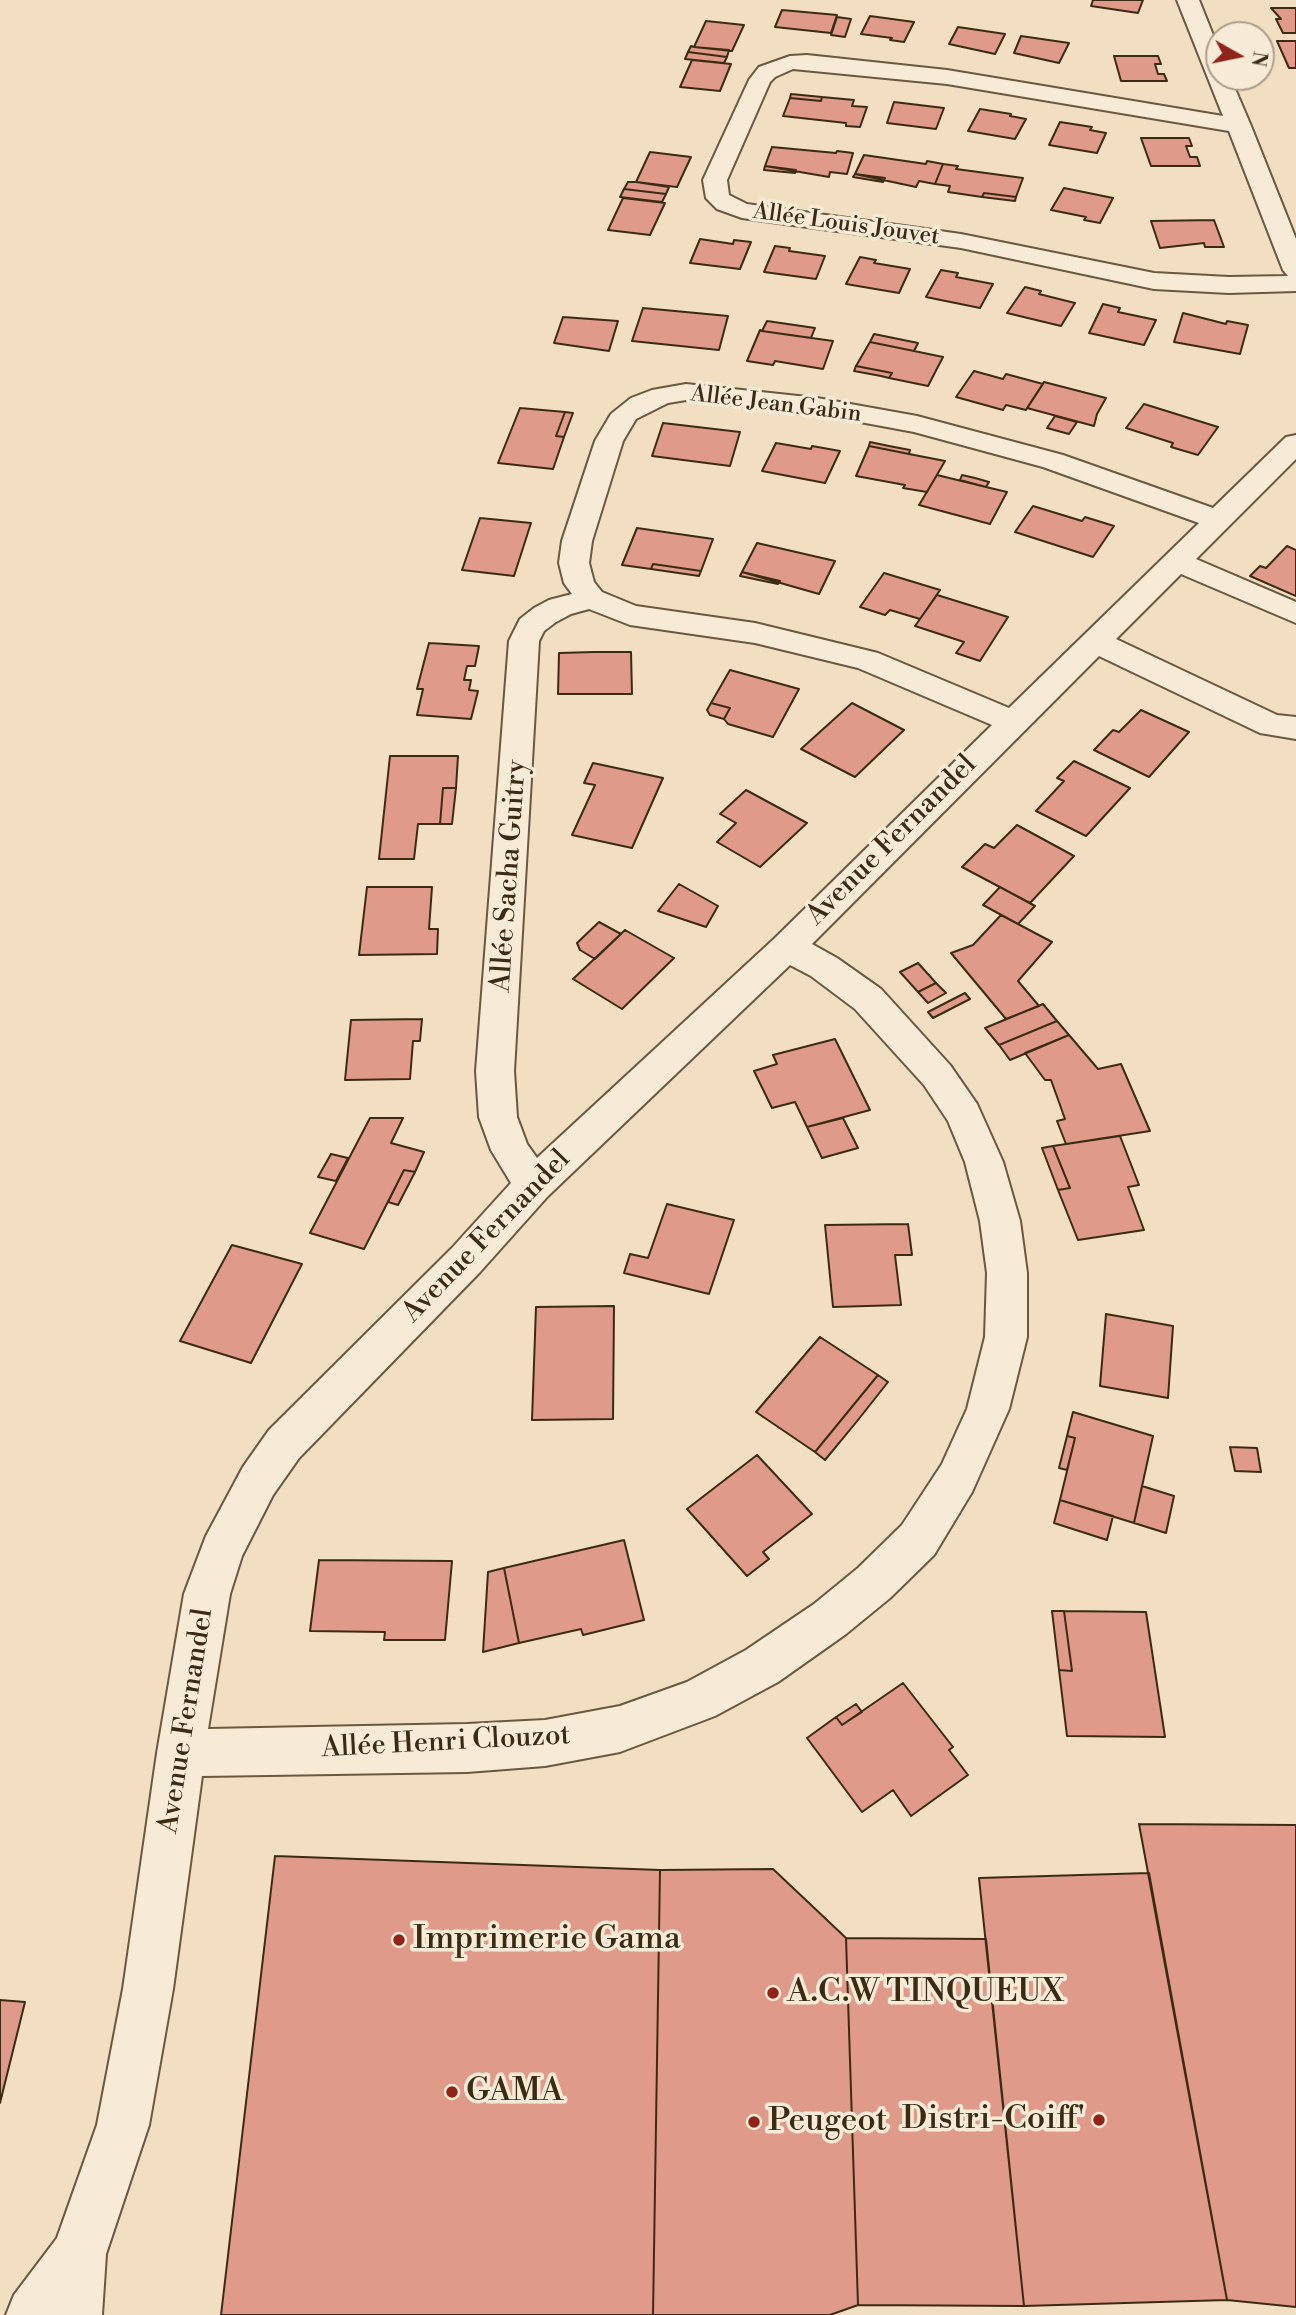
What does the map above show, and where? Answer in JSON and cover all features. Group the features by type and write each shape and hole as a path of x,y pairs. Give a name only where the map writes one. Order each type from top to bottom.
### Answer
{"street":[{"path":"1188,0 1296,270"},
{"name":"Allée Louis Jouvet","path":"1239,126 947,77 807,62 790,63 766,72 760,80 715,180 716,191 718,198 742,211 961,241 1154,281 1229,285 1296,283"},
{"name":"Allée Jean Gabin","path":"591,599 579,583 574,563 577,541 613,434 625,414 641,404 662,396 685,393 721,394 817,406 917,424 1104,477 1219,520"},
{"name":"Avenue Fernandel","path":"79,2255 123,2125 148,1989 207,1594 222,1550 258,1481 284,1444 466,1260 534,1185 787,947 1011,721 1296,443"},
{"path":"1176,561 1296,614"},
{"path":"591,599 629,615 755,633 867,660 1011,721"},
{"name":"Allée Sacha Guitry","path":"534,1185 510,1150 498,1118 495,1071 524,641 531,626 545,615 559,607 591,599"},
{"path":"1094,641 1271,725 1296,728"},
{"name":"Allée Henri Clouzot","path":"181,1754 480,1747 545,1743 620,1728 699,1700 762,1666 830,1619 874,1583 918,1540 957,1478 988,1409 1006,1336 1007,1273 1000,1221 984,1162 969,1127 937,1075 868,999 824,967 787,947"},
{"path":"34,2315 79,2255"},
{"path":"74,2315 79,2255"}],"building":[{"path":"1093,0 1143,0 1138,13 1091,6"},
{"path":"1271,8 1296,8 1296,33 1283,33 1276,19 1281,19"},
{"path":"782,10 837,15 831,33 775,27"},
{"path":"870,16 914,22 904,42 861,34"},
{"path":"837,17 851,19 845,37 831,35"},
{"path":"706,21 744,25 732,51 694,47"},
{"path":"958,27 1005,34 995,54 949,44"},
{"path":"1021,36 1069,43 1059,63 1014,53"},
{"path":"1277,41 1296,41 1296,68 1289,68"},
{"path":"691,46 729,50 727,57 688,52"},
{"path":"688,52 727,57 724,63 685,59"},
{"path":"1114,56 1158,56 1161,64 1155,64 1158,74 1164,74 1167,81 1121,81"},
{"path":"692,60 731,64 720,91 680,87"},
{"path":"791,94 822,97 821,101 790,98"},
{"path":"822,97 854,100 852,106 867,107 860,127 783,116 790,98 821,101"},
{"path":"894,102 944,108 936,129 887,123"},
{"path":"980,109 1026,119 1015,139 968,131"},
{"path":"1060,122 1092,127 1090,130 1106,133 1097,153 1049,145"},
{"path":"1141,138 1189,138 1192,146 1186,146 1190,157 1197,157 1200,166 1151,166"},
{"path":"772,147 853,153 847,174 830,172 829,177 765,166"},
{"path":"650,152 691,157 677,187 636,182"},
{"path":"864,155 943,164 935,184 919,181 916,187 855,174"},
{"path":"943,164 958,166 956,169 1023,178 1016,197 984,193 982,197 948,192 950,186 935,184"},
{"path":"765,166 796,170 795,173 764,170"},
{"path":"855,174 885,178 883,182 853,177"},
{"path":"628,182 669,187 666,194 624,189"},
{"path":"1064,188 1113,198 1100,223 1084,220 1086,217 1051,210"},
{"path":"624,189 666,194 662,202 620,197"},
{"path":"984,193 1016,197 1015,201 982,197"},
{"path":"623,198 665,203 650,235 608,230"},
{"path":"1214,220 1224,247 1205,247 1204,243 1160,248 1151,221"},
{"path":"700,239 733,244 734,240 751,242 740,269 690,263"},
{"path":"775,246 790,248 789,251 825,256 816,279 764,272"},
{"path":"860,257 876,260 874,263 910,269 899,293 846,284"},
{"path":"941,270 958,273 956,277 993,284 980,308 926,297"},
{"path":"1025,287 1041,291 1039,294 1075,303 1061,326 1007,313"},
{"path":"1103,304 1120,308 1118,312 1156,320 1144,345 1089,333"},
{"path":"643,308 728,316 719,350 632,341"},
{"path":"1183,313 1226,324 1227,321 1248,325 1240,354 1174,342"},
{"path":"563,317 618,321 609,351 554,343"},
{"path":"767,321 815,328 811,338 762,331"},
{"path":"760,330 833,341 823,369 775,361 773,365 747,361"},
{"path":"874,334 918,343 914,351 870,342"},
{"path":"870,342 943,357 928,386 889,378 892,373 856,366"},
{"path":"856,366 892,373 889,378 854,371"},
{"path":"974,371 1003,379 1006,374 1043,384 1026,410 1006,405 1003,410 956,397"},
{"path":"1044,382 1106,398 1094,426 1027,408"},
{"path":"1144,404 1218,427 1198,455 1171,447 1173,443 1126,428"},
{"path":"520,408 565,412 556,436 564,437 553,469 498,463"},
{"path":"565,412 573,413 564,437 556,436"},
{"path":"1055,416 1077,422 1069,434 1047,428"},
{"path":"663,423 740,432 730,466 652,456"},
{"path":"870,442 910,450 909,454 869,446"},
{"path":"776,443 840,451 825,483 762,471"},
{"path":"869,446 945,461 927,492 903,488 905,485 856,476"},
{"path":"937,475 1007,492 990,524 919,505"},
{"path":"962,475 989,482 986,487 960,480"},
{"path":"1033,506 1082,521 1085,517 1114,526 1093,557 1015,532"},
{"path":"480,518 531,523 514,576 462,570"},
{"path":"637,528 713,539 701,571 653,564 651,569 622,565"},
{"path":"757,543 835,561 819,594 742,572"},
{"path":"1287,546 1296,550 1296,596 1250,576 1260,566 1266,568"},
{"path":"653,564 701,571 699,576 651,569"},
{"path":"742,572 780,581 778,584 740,576"},
{"path":"884,573 940,590 920,619 890,610 885,615 860,607"},
{"path":"937,595 1008,617 980,661 956,653 964,642 915,626"},
{"path":"429,643 479,646 475,666 467,666 464,680 471,680 469,690 478,691 471,719 417,715 423,689 417,689"},
{"path":"631,652 632,694 558,694 559,653"},
{"path":"730,670 799,689 773,737 728,724 724,719 730,708 711,703"},
{"path":"711,703 730,708 724,719 710,715 707,710"},
{"path":"852,703 904,730 855,777 801,749"},
{"path":"1141,710 1189,732 1149,777 1094,750 1113,730 1119,732"},
{"path":"390,756 458,756 456,788 443,788 440,824 418,824 414,859 379,859"},
{"path":"1074,761 1130,788 1086,836 1036,811 1064,781 1057,778"},
{"path":"593,763 663,778 632,848 572,835 595,785 584,783"},
{"path":"443,788 456,788 452,824 440,824"},
{"path":"746,790 807,823 760,867 717,842 736,823 720,814"},
{"path":"1017,825 1074,856 1030,903 962,867 985,844 994,848"},
{"path":"679,884 718,906 706,927 658,911"},
{"path":"367,887 432,887 429,929 438,929 437,954 359,955"},
{"path":"1000,887 1035,906 1018,924 983,905"},
{"path":"1001,915 1052,942 1018,981 1039,1006 1006,1019 951,953 973,945"},
{"path":"599,922 621,934 595,959 580,950 577,943"},
{"path":"625,930 674,958 622,1009 573,979"},
{"path":"918,963 936,983 918,992 900,972"},
{"path":"936,983 946,993 928,1003 918,992"},
{"path":"965,993 970,999 933,1018 928,1012"},
{"path":"1043,1004 1057,1021 999,1045 985,1028"},
{"path":"422,1019 420,1041 413,1041 410,1079 345,1080 351,1020"},
{"path":"1057,1021 1069,1035 1010,1060 999,1045"},
{"path":"1069,1035 1098,1069 1121,1064 1150,1131 1066,1144 1057,1121 1065,1119 1051,1080 1045,1080 1025,1053"},
{"path":"835,1039 870,1110 807,1127 795,1102 772,1108 754,1071 777,1064 773,1055"},
{"path":"370,1118 403,1118 391,1143 424,1152 415,1172 404,1170 364,1249 310,1233"},
{"path":"843,1118 858,1148 822,1158 807,1127"},
{"path":"1120,1136 1139,1185 1128,1187 1144,1230 1078,1240 1058,1190 1070,1188 1053,1146"},
{"path":"1053,1146 1070,1188 1058,1190 1042,1148"},
{"path":"331,1154 348,1158 336,1181 318,1177"},
{"path":"404,1170 415,1172 398,1205 388,1202"},
{"path":"667,1204 734,1220 709,1294 624,1273 630,1254 648,1258"},
{"path":"908,1224 912,1255 895,1255 901,1305 833,1307 825,1225"},
{"path":"232,1245 302,1264 251,1363 180,1341"},
{"path":"614,1306 613,1419 532,1420 536,1307"},
{"path":"1106,1314 1173,1326 1168,1398 1100,1386"},
{"path":"820,1337 878,1375 815,1452 756,1412"},
{"path":"878,1375 888,1382 825,1460 815,1452"},
{"path":"1073,1412 1153,1436 1134,1523 1060,1500 1075,1438 1067,1436"},
{"path":"1067,1436 1075,1438 1067,1470 1059,1468"},
{"path":"1230,1447 1257,1448 1261,1472 1235,1471"},
{"path":"757,1455 812,1514 763,1552 769,1559 747,1576 687,1509"},
{"path":"1142,1486 1174,1496 1166,1533 1134,1523"},
{"path":"1060,1500 1113,1516 1107,1540 1054,1523"},
{"path":"624,1540 644,1620 583,1635 581,1629 519,1643 504,1568"},
{"path":"319,1560 452,1561 445,1640 384,1640 385,1632 310,1631"},
{"path":"504,1568 519,1643 483,1652 488,1572"},
{"path":"1052,1611 1064,1611 1072,1671 1059,1670"},
{"path":"1064,1611 1146,1612 1165,1737 1067,1736 1059,1670 1072,1671"},
{"path":"903,1683 953,1747 949,1750 968,1775 911,1816 893,1790 862,1812 807,1738 836,1717 842,1725"},
{"path":"856,1704 862,1712 842,1725 836,1717"},
{"path":"1139,1824 1296,1825 1296,2307 1227,2300"},
{"name":"GAMA","path":"275,1856 660,1870 653,2315 221,2315"},
{"name":"Peugeot","path":"773,1869 846,1938 858,2305 830,2315 653,2315 660,1870"},
{"name":"Distri-Coiff'","path":"1149,1873 1227,2300 1024,2306 979,1878"},
{"path":"846,1938 986,1939 1024,2306 858,2305"},
{"path":"0,2000 25,2002 0,2103"}],"place":[{"name":"Imprimerie Gama","path":"399,1940"},
{"name":"A.C.W TINQUEUX","path":"773,1993"},
{"name":"GAMA","path":"452,2092"},
{"name":"Distri-Coiff'","path":"1099,2120"},
{"name":"Peugeot","path":"754,2122"}]}
